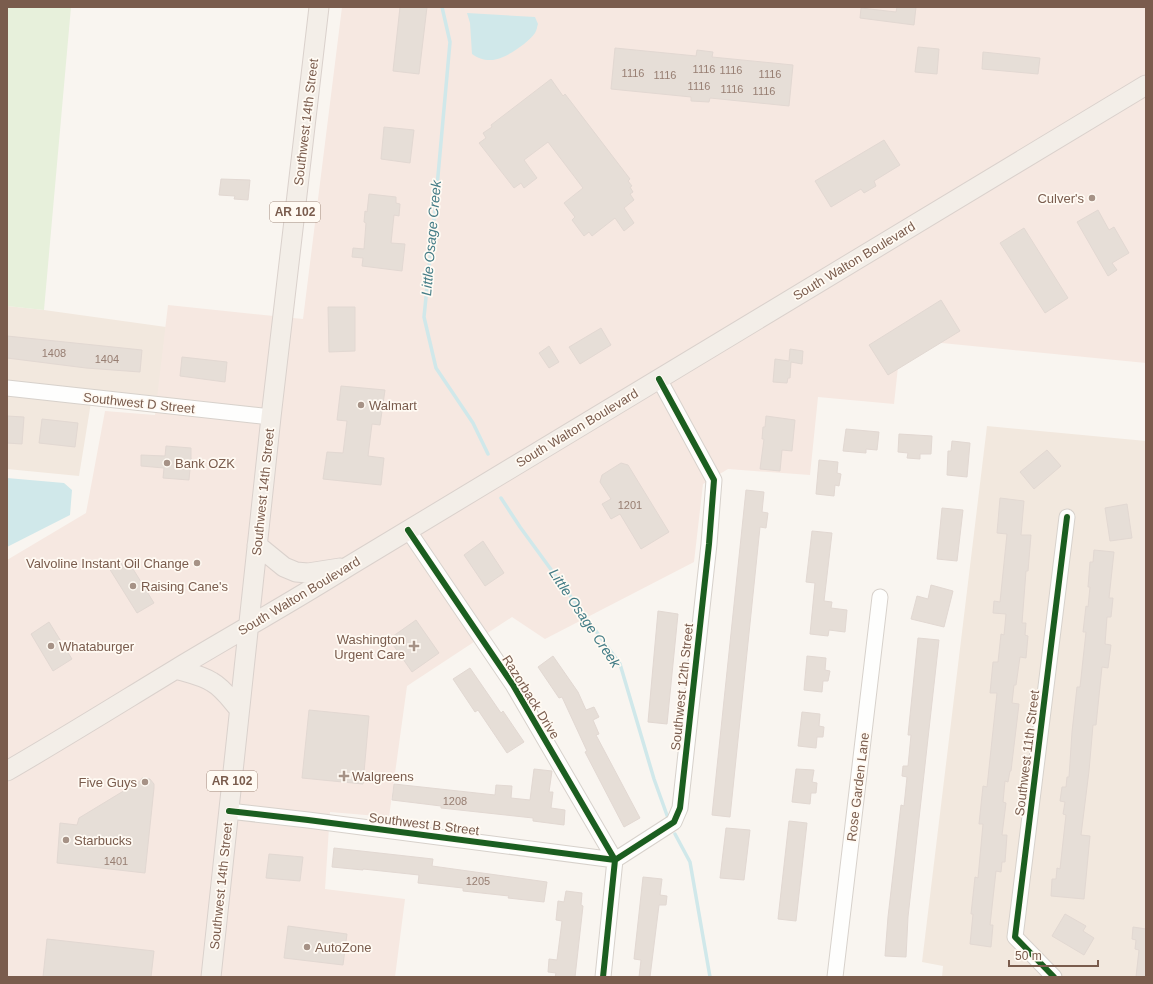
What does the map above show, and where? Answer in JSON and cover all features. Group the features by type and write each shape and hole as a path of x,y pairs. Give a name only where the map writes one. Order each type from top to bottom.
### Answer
{"main road":[{"name":"Southwest 14th Street","path":"211,977 271,417 319,7"},
{"name":"South Walton Boulevard","path":"7,771 249,626 307,593 408,530 1146,85"},
{"path":"257,545 284,567 296,572 308,573 349,566"},
{"path":"176,670 197,675 213,682 239,709"}],"street":[{"name":"Southwest 12th Street","path":"615,860 674,822 680,808 709,544 714,480 659,379"},
{"name":"Southwest D Street","path":"7,388 271,417"},
{"name":"Southwest 11th Street","path":"1054,977 1015,937 1067,517"},
{"name":"Razorback Drive","path":"408,530 513,685 615,860"},
{"name":"Rose Garden Lane","path":"835,977 880,597"},
{"name":"Southwest B Street","path":"229,811 615,860"},
{"path":"603,977 615,860"}],"shaded area":[{"path":"342,7 1146,7 1146,363 901,339 894,404 818,397 810,475 728,469 703,484 694,562 545,639 512,617 407,686 389,817 330,812 325,889 405,899 395,977 7,977 7,560 86,513 105,411 155,415 168,305 303,319"},
{"path":"7,306 166,327 158,396 93,390 79,476 7,469"},
{"path":"987,426 1146,441 1146,977 942,977 943,966 922,962"}],"green space":[{"path":"7,7 71,7 44,310 7,306"}],"water":[{"path":"467,13 535,17 538,24 536,32 532,37 515,51 502,58 485,60 472,54 470,23"},
{"path":"7,478 64,483 72,490 70,515 7,547"}],"building":[{"path":"400,7 427,7 419,74 393,71"},
{"path":"897,7 916,7 914,25 860,18 861,8 896,12"},
{"path":"918,47 939,49 937,74 915,72"},
{"path":"615,48 696,56 697,50 713,52 712,57 793,65 789,106 710,98 709,102 691,101 691,97 611,89"},
{"path":"983,52 1040,58 1038,74 982,69"},
{"path":"551,79 563,96 565,94 630,179 628,181 632,186 630,187 633,192 630,194 634,200 624,208 634,223 624,231 615,218 592,236 589,232 584,236 572,220 575,217 564,203 583,188 548,142 524,160 537,178 524,188 521,183 514,188 479,143 486,138 483,133 492,127 491,125"},
{"path":"384,127 414,130 410,163 381,159"},
{"path":"884,140 900,165 874,181 876,186 864,193 861,189 831,207 815,181"},
{"path":"221,179 250,180 248,200 234,199 235,196 219,195"},
{"path":"369,194 396,197 396,203 400,204 399,216 394,215 391,243 405,244 402,271 362,266 363,258 352,257 353,248 364,249 366,223 364,222 365,211 367,212"},
{"path":"1098,210 1109,230 1114,227 1129,253 1112,263 1117,270 1108,276 1077,222"},
{"path":"1024,228 1068,298 1045,313 1000,243"},
{"path":"941,300 960,331 888,375 869,345"},
{"path":"328,307 355,307 355,351 329,352"},
{"path":"601,328 611,345 580,364 569,347"},
{"path":"7,336 142,350 140,372 86,368 7,358"},
{"path":"549,346 559,362 549,368 539,353"},
{"path":"790,349 803,351 802,364 791,362 790,378 788,378 787,383 773,382 775,359 789,361"},
{"path":"182,357 227,362 225,382 180,376"},
{"path":"341,386 385,390 380,425 372,424 368,456 384,458 381,485 323,479 327,452 343,453 347,421 337,420"},
{"path":"7,416 24,417 22,444 7,443"},
{"path":"766,416 795,420 792,451 782,450 780,471 760,469 764,439 762,439 763,427 765,427"},
{"path":"42,419 78,423 75,447 39,443"},
{"path":"846,429 879,432 877,450 866,449 866,453 843,451"},
{"path":"899,434 932,436 931,454 920,454 920,459 907,458 908,453 898,452"},
{"path":"952,441 970,443 967,477 947,475 948,451 951,451"},
{"name":"Bank OZK","path":"166,446 191,448 191,459 194,460 194,469 190,469 189,480 163,478 164,468 141,466 141,455 165,456"},
{"path":"1047,450 1061,466 1034,489 1020,472"},
{"path":"819,460 838,462 837,473 841,474 839,486 835,485 834,496 816,494"},
{"path":"621,463 628,465 669,532 641,549 620,514 611,519 602,504 611,499 600,482 602,475"},
{"path":"746,490 764,492 762,512 768,513 766,528 760,527 730,817 712,815"},
{"path":"1000,498 1024,501 1021,535 1031,535 1028,571 1026,571 1022,623 1026,623 1025,635 1028,636 1026,658 1020,657 1016,685 1014,685 1012,703 1019,704 1011,771 1008,782 1005,781 1003,802 1006,803 1002,835 1007,835 1005,862 1002,862 1001,872 996,871 990,925 993,925 991,947 970,944 973,914 971,914 975,877 978,878 983,824 979,824 983,786 987,787 997,693 990,693 993,662 998,662 1001,634 1004,635 1006,614 993,613 994,601 1000,602 1007,534 997,533"},
{"path":"1127,504 1132,538 1110,541 1105,508"},
{"path":"942,508 963,510 957,561 937,559"},
{"path":"812,531 832,533 824,601 832,602 831,608 847,610 845,632 829,630 828,636 810,634 815,583 806,582"},
{"path":"483,541 504,573 485,586 464,555"},
{"path":"1094,550 1114,552 1109,598 1113,598 1111,617 1107,617 1105,644 1111,645 1108,668 1102,667 1096,725 1093,725 1081,835 1090,836 1084,899 1051,896 1052,879 1056,879 1057,868 1060,869 1066,815 1063,814 1065,802 1060,801 1062,787 1066,787 1067,777 1069,777 1077,687 1080,687 1086,632 1083,632 1090,587 1088,587 1090,562 1093,562"},
{"name":"Raising Cane's","path":"120,561 124,568 130,564 154,603 137,613 109,568"},
{"path":"931,585 953,591 944,627 911,619 917,596 928,599"},
{"path":"658,611 678,614 667,724 648,722"},
{"name":"Washington Urgent Care","path":"416,620 439,653 412,672 389,639"},
{"name":"Whataburger","path":"49,622 72,659 53,671 31,634"},
{"path":"918,638 939,640 908,917 906,957 885,956 901,805 904,806 907,777 902,776 903,766 908,766 911,735 908,735"},
{"path":"553,656 578,692 586,710 594,707 599,717 593,720 599,734 596,735 640,818 624,827 585,752 587,751 562,697 559,698 538,667"},
{"path":"807,656 826,658 825,670 830,671 828,681 823,681 822,692 804,690"},
{"path":"470,668 501,713 503,711 524,742 507,753 478,710 475,712 453,679"},
{"name":"Walgreens","path":"309,710 369,716 363,784 302,778"},
{"path":"802,712 820,714 819,726 824,727 823,737 817,737 816,748 798,746"},
{"path":"534,769 552,771 549,792 553,792 551,808 565,810 564,825 533,821 533,818 441,808 441,806 392,800 394,784 495,795 496,785 512,786 511,798 530,800"},
{"path":"796,769 814,770 812,782 817,783 816,793 811,793 810,804 792,802"},
{"path":"142,778 150,779 154,784 145,873 57,863 60,823 77,825 79,818 140,781"},
{"path":"789,821 807,823 796,921 778,919"},
{"path":"726,828 750,830 744,880 720,878"},
{"path":"334,848 433,859 432,866 547,882 544,902 508,898 509,896 463,891 463,888 418,883 419,875 332,867"},
{"path":"269,854 303,857 300,881 266,878"},
{"path":"643,877 662,879 660,895 667,896 666,905 659,905 650,977 639,977 641,960 634,959"},
{"path":"566,891 582,893 581,905 583,906 575,977 555,977 556,973 548,972 549,959 557,960 562,921 556,920 558,901 564,902"},
{"path":"1065,914 1086,926 1083,931 1094,938 1084,955 1052,936"},
{"path":"288,926 347,934 343,965 284,958"},
{"path":"1133,927 1146,929 1146,977 1136,977 1139,950 1135,949 1136,940 1132,939"},
{"path":"47,939 154,951 151,977 43,977"}],"waterway":[{"name":"Little Osage Creek","path":"442,7 450,42 424,317 436,368 473,423 488,454"},
{"name":"Little Osage Creek","path":"501,498 520,527 620,664 654,779 668,818"},
{"name":"Little Osage Creek","path":"675,834 690,862 710,977"}],"cycle path":[{"path":"603,977 615,860 674,822 680,808 709,544 714,480 659,379"},
{"path":"1054,977 1015,937 1067,517"},
{"path":"408,530 513,685 615,860"},
{"path":"229,811 615,860"}],"place":[{"name":"Culver's","path":"1092,198"},
{"name":"Walmart","path":"361,405"},
{"name":"Bank OZK","path":"167,463"},
{"name":"Valvoline Instant Oil Change","path":"197,563"},
{"name":"Raising Cane's","path":"133,586"},
{"name":"Whataburger","path":"51,646"},
{"name":"Washington Urgent Care","path":"414,646"},
{"name":"Walgreens","path":"344,776"},
{"name":"Five Guys","path":"145,782"},
{"name":"Starbucks","path":"66,840"},
{"name":"AutoZone","path":"307,947"}]}
